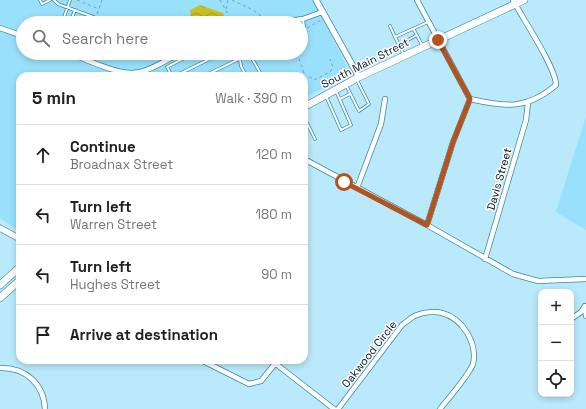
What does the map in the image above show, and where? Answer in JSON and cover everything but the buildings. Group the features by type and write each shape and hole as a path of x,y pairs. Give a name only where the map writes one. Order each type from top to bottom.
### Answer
{"main road":[{"name":"South Main Street","path":"308,105 345,84 404,55 438,40 514,2 524,0"},
{"path":"0,285 16,270"},
{"path":"0,298 16,284"}],"street":[{"path":"316,0 358,78"},
{"path":"417,0 470,99 451,149 427,225"},
{"path":"470,99 510,106 528,103 556,86 556,80 550,66 514,2"},
{"path":"308,18 323,14"},
{"path":"0,28 16,34"},
{"path":"88,60 121,72"},
{"path":"140,72 145,71 166,60"},
{"path":"357,188 381,124 385,99"},
{"name":"Davis Street","path":"484,259 526,120 528,103"},
{"path":"308,161 427,225 484,259 513,274 531,280 586,279"},
{"path":"0,228 16,237"},
{"path":"586,305 586,316"},
{"path":"574,317 581,312 586,305"},
{"name":"Oakwood Circle","path":"338,409 402,325 416,315 428,312 442,313 460,323 467,331 473,349 473,364 440,409"},
{"path":"210,364 249,384 261,381 275,364"},
{"path":"279,364 334,409"},
{"path":"0,368 20,370 32,378 41,390 45,409"}],"lane":[{"path":"40,0 42,4 50,0"},
{"path":"54,0 58,4 67,8 91,16"},
{"path":"64,16 70,0"},
{"path":"73,16 75,10"},
{"path":"395,37 409,30 414,30 428,22"},
{"path":"390,26 404,55"},
{"path":"414,30 423,46"},
{"path":"399,45 417,35"},
{"path":"170,72 167,67 181,60"},
{"path":"183,72 208,60"},
{"path":"212,72 237,60"},
{"path":"239,60 244,72"},
{"path":"253,60 260,72"},
{"path":"345,84 359,111 369,104 358,78"},
{"path":"325,95 341,130 352,125 335,90"},
{"path":"340,99 350,94"},
{"path":"308,125 315,139"}],"path":[{"path":"77,0 99,9"},
{"path":"97,16 102,0"},
{"path":"220,0 229,16"},
{"path":"225,10 228,0"},
{"path":"232,0 253,10 261,16"},
{"path":"308,27 323,14"},
{"path":"308,78 310,77 314,80 330,72 333,67 330,59"},
{"path":"299,60 303,72"}],"shaded area":[{"path":"0,0 313,0 351,74 308,96 308,72 16,72 16,229 0,218"},
{"path":"586,116 586,230 556,212"}],"water":[{"path":"200,5 223,13 224,16 191,16 190,10"}],"route":[{"path":"344,182 427,225 453,142 470,99 438,40"}]}
